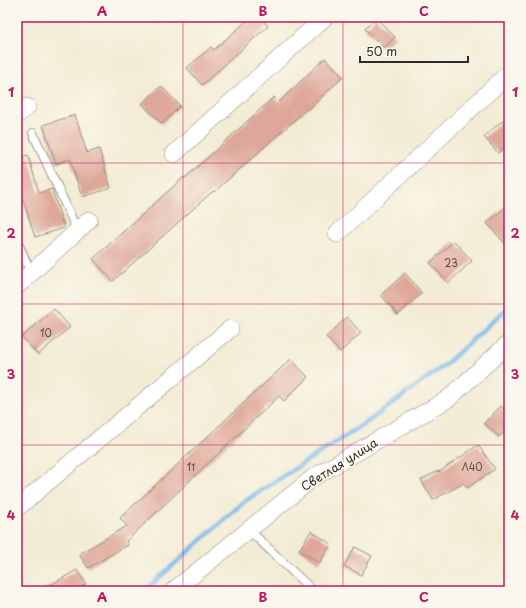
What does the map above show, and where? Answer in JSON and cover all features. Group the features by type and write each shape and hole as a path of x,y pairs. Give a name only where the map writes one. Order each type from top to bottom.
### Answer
{"street":[{"path":"174,154 325,17"},
{"path":"337,234 509,73"},
{"path":"17,286 83,225"},
{"path":"17,508 230,329"},
{"name":"Светлая улица","path":"173,591 314,477 448,399 509,343"}],"lane":[{"path":"33,133 83,225"},
{"path":"17,241 31,273"},
{"path":"249,530 313,591"}],"building":[{"path":"251,17 260,17 268,26 202,85 187,68 211,47 214,50"},
{"path":"376,18 395,37 384,48 365,29"},
{"path":"325,58 343,77 309,109 308,108 214,192 213,191 113,281 93,259 274,97 279,102"},
{"path":"161,86 180,106 162,124 142,104"},
{"path":"75,115 87,153 99,149 111,188 82,197 70,159 56,164 43,125"},
{"path":"502,121 509,129 509,144 498,153 484,137"},
{"path":"28,155 39,193 52,189 64,228 35,237 23,200 17,201 17,158"},
{"path":"509,204 509,248 487,223"},
{"path":"454,241 472,261 448,283 430,263"},
{"path":"405,273 422,293 398,315 381,295"},
{"path":"54,309 70,327 38,355 22,337"},
{"path":"347,317 361,333 340,352 326,337"},
{"path":"291,359 308,377 284,401 279,396 126,541 128,545 88,568 79,554 127,526 120,518"},
{"path":"501,406 509,414 509,427 499,437 484,423"},
{"path":"478,445 495,469 467,488 464,483 433,500 421,480 438,471 439,472"},
{"path":"311,531 331,544 319,563 299,550"},
{"path":"355,547 372,556 361,575 344,566"},
{"path":"77,570 86,584 74,591 40,591"}],"waterway":[{"path":"144,591 245,501 370,420 445,365 509,306"}]}
